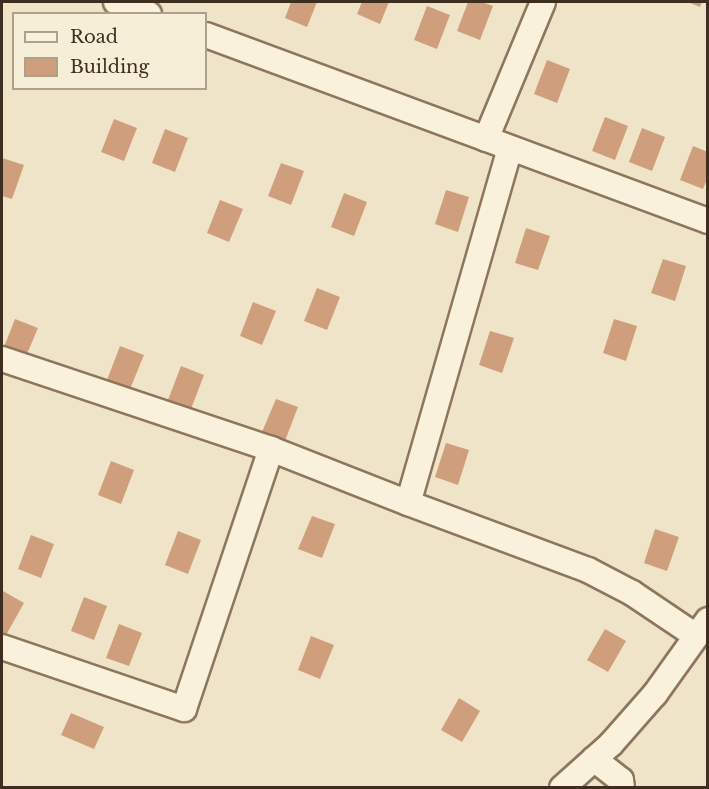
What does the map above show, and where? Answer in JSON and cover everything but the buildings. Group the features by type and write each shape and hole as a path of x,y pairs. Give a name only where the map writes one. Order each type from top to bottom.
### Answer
{"street":[{"path":"116,2 144,12"},
{"path":"486,140 543,2"},
{"path":"207,35 708,220"},
{"path":"408,503 510,148"},
{"path":"2,359 271,449 588,570 702,628 655,694 611,744 562,788"},
{"path":"2,647 184,709 271,449"},
{"path":"594,759 621,780 622,788"}]}
